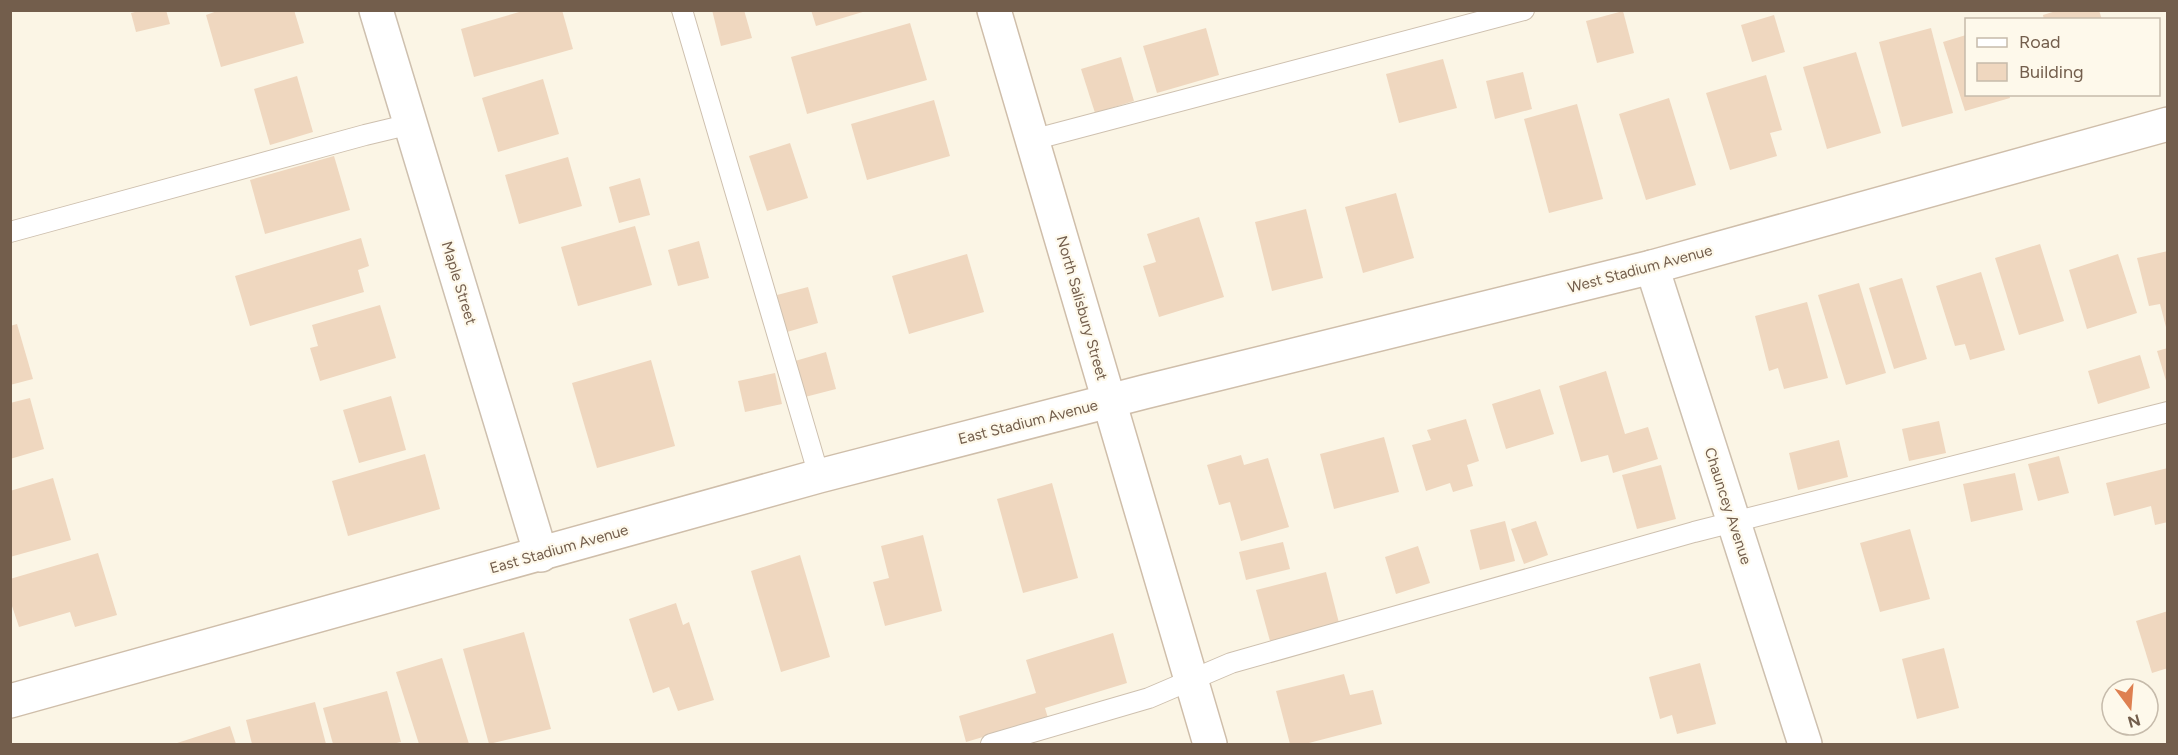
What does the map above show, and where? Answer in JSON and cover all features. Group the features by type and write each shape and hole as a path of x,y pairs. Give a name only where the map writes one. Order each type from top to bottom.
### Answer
{"street":[{"name":"Maple Street","path":"376,10 541,555"},
{"name":"North Salisbury Street","path":"994,10 1210,744"},
{"name":"West Stadium Avenue","path":"1109,401 1652,267 2168,124"},
{"name":"Chauncey Avenue","path":"1652,267 1804,744"},
{"name":"East Stadium Avenue","path":"10,701 819,476 1109,401"}],"lane":[{"path":"682,10 819,476"},
{"path":"1032,140 1524,10"},
{"path":"10,232 411,124"},
{"path":"991,744 1149,698 1231,663 1733,521 2168,412"}],"building":[{"path":"143,10 166,10 170,24 136,32 131,13"},
{"path":"220,10 294,10 304,43 221,67 206,15"},
{"path":"526,10 562,10 573,49 474,77 461,29"},
{"path":"712,10 744,10 752,38 721,46"},
{"path":"811,10 866,10 866,11 816,26"},
{"path":"2059,10 2099,10 2101,18 2044,18 2043,15"},
{"path":"1623,11 1634,53 1597,63 1586,21"},
{"path":"1774,15 1785,52 1752,62 1741,25"},
{"path":"910,23 927,80 807,114 791,57"},
{"path":"1206,28 1219,75 1157,93 1143,46"},
{"path":"1931,28 1953,113 1902,127 1879,42"},
{"path":"1965,35 1965,96 2010,96 2010,98 1965,111 1943,42"},
{"path":"1856,52 1881,133 1827,149 1803,67"},
{"path":"1121,57 1134,101 1095,113 1081,69"},
{"path":"1443,59 1457,108 1399,123 1386,74"},
{"path":"1523,72 1532,109 1495,119 1486,81"},
{"path":"1766,75 1782,130 1770,133 1777,156 1730,170 1706,93"},
{"path":"297,76 313,132 270,145 254,89"},
{"path":"543,79 559,134 498,152 482,98"},
{"path":"1669,98 1696,185 1646,200 1619,114"},
{"path":"934,100 950,156 867,180 851,124"},
{"path":"1577,104 1603,199 1549,213 1524,119"},
{"path":"790,143 808,198 767,211 749,156"},
{"path":"334,156 350,210 265,234 250,180"},
{"path":"568,157 582,206 519,224 505,175"},
{"path":"640,178 650,215 619,223 609,187"},
{"path":"1396,193 1414,258 1363,273 1345,207"},
{"path":"1306,209 1323,278 1272,291 1255,222"},
{"path":"1199,217 1224,297 1159,317 1143,266 1156,262 1147,234"},
{"path":"635,226 652,285 578,306 561,247"},
{"path":"361,238 369,266 358,270 364,292 250,326 235,276"},
{"path":"699,241 709,278 678,286 668,250"},
{"path":"2040,244 2064,321 2019,335 1995,258"},
{"path":"2168,251 2167,331 2160,304 2149,306 2137,258"},
{"path":"967,254 984,312 909,334 892,276"},
{"path":"2118,254 2137,313 2087,329 2069,270"},
{"path":"1981,272 2005,350 1970,360 1965,344 1955,346 1936,286"},
{"path":"1902,278 1927,359 1894,369 1869,288"},
{"path":"1859,283 1886,373 1846,385 1818,295"},
{"path":"808,287 818,323 787,332 777,295"},
{"path":"1807,302 1828,378 1784,389 1778,368 1769,371 1755,316"},
{"path":"380,305 396,358 320,381 310,348 318,346 312,325"},
{"path":"17,324 33,379 10,385 10,326"},
{"path":"2168,348 2168,384 2167,384 2157,351"},
{"path":"826,352 836,389 805,397 795,361"},
{"path":"2140,355 2150,388 2098,404 2088,371"},
{"path":"651,360 675,446 597,468 572,383"},
{"path":"1606,371 1625,434 1648,427 1658,459 1613,473 1608,455 1581,462 1559,386"},
{"path":"775,373 782,404 745,412 738,381"},
{"path":"1540,389 1554,434 1506,449 1492,404"},
{"path":"391,396 406,450 359,463 343,410"},
{"path":"30,398 44,449 10,459 10,403"},
{"path":"1466,419 1479,461 1467,465 1473,486 1453,492 1450,483 1426,491 1412,445 1431,440 1427,430"},
{"path":"1939,421 1946,453 1909,461 1902,429"},
{"path":"1384,437 1399,492 1334,509 1320,454"},
{"path":"1839,440 1848,477 1798,490 1789,453"},
{"path":"425,454 440,509 348,536 332,481"},
{"path":"1241,455 1244,465 1268,458 1289,527 1241,541 1230,502 1219,505 1207,465"},
{"path":"2059,456 2069,493 2038,501 2028,464"},
{"path":"1661,465 1676,519 1637,529 1622,475"},
{"path":"2168,468 2168,522 2155,525 2151,506 2114,516 2106,483"},
{"path":"2015,473 2023,510 1971,522 1963,484"},
{"path":"53,478 71,540 10,557 10,491"},
{"path":"1052,483 1078,578 1023,593 997,499"},
{"path":"1505,521 1515,561 1480,570 1470,530"},
{"path":"1536,521 1548,555 1524,564 1511,529"},
{"path":"1910,529 1930,599 1880,612 1860,543"},
{"path":"923,535 942,611 885,626 873,582 889,578 881,546"},
{"path":"1283,542 1290,569 1246,580 1239,552"},
{"path":"1418,546 1430,583 1396,594 1385,557"},
{"path":"98,553 117,615 75,627 70,612 19,627 10,600 10,579"},
{"path":"800,555 830,657 781,672 751,571"},
{"path":"1326,572 1339,623 1270,641 1256,590"},
{"path":"676,603 683,625 689,622 714,700 678,711 669,687 653,693 629,619"},
{"path":"2168,611 2168,668 2152,673 2136,621"},
{"path":"524,632 551,729 489,744 463,649"},
{"path":"1113,633 1127,683 1045,708 1048,718 966,742 959,716 1036,693 1026,660"},
{"path":"1944,648 1959,708 1917,719 1902,659"},
{"path":"442,658 469,744 419,744 396,672"},
{"path":"1700,663 1716,724 1677,734 1672,715 1660,719 1649,677"},
{"path":"1344,674 1350,695 1373,690 1382,724 1305,744 1290,744 1276,691"},
{"path":"387,691 401,742 333,744 323,708"},
{"path":"315,702 326,744 252,744 246,720"},
{"path":"230,726 236,744 174,744"}]}
